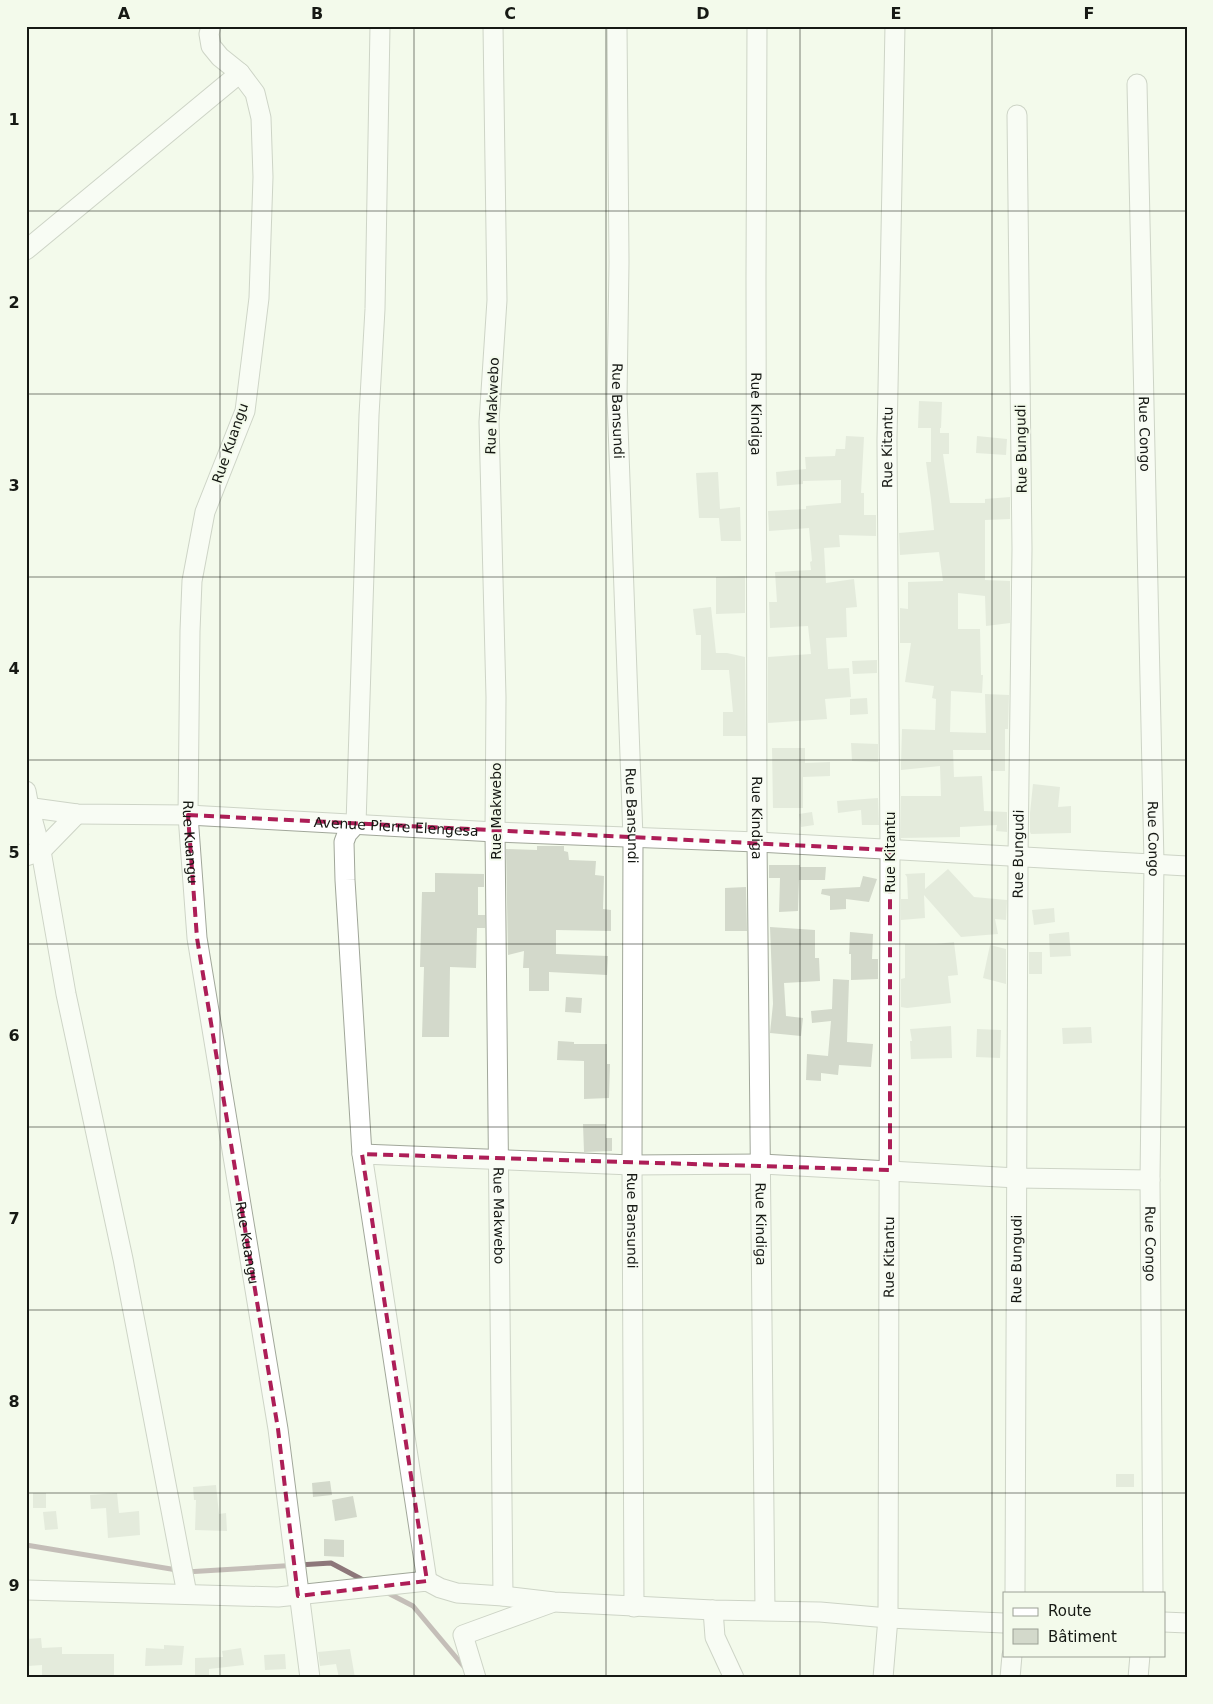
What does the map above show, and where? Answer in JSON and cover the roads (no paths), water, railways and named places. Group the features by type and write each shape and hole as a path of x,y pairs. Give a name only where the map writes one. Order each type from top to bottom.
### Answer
{"street":[{"name":"Rue Kuangu","path":"211,26 209,34 211,46 220,57 240,73 256,93 262,118 263,177 259,298 245,411 205,512 192,581 190,604 188,815 197,938 278,1429 310,1678"},
{"path":"380,26 375,309 369,415 356,824 347,834 344,842 344,861 362,1154 426,1581"},
{"name":"Rue Makwebo","path":"493,26 497,300 489,422 496,697 495,832 503,1596"},
{"name":"Rue Bansundi","path":"617,26 619,262 617,398 634,838 632,1164 634,1607"},
{"name":"Rue Kindiga","path":"757,26 757,842 765,1610"},
{"name":"Rue Kitantu","path":"883,1678 888,1618 890,1170 890,850 886,440 895,26"},
{"path":"26,250 240,73"},
{"name":"Rue Congo","path":"1136,84 1154,863 1150,1180 1153,1592"},
{"name":"Rue Bungudi","path":"1015,1592 1018,857 1022,549 1017,115"},
{"path":"27,802 34,853 123,1259 186,1594"},
{"name":"Avenue Pierre Elengesa","path":"27,802 77,814 188,815 495,832 757,842 1187,866"},
{"path":"34,853 77,814"},
{"path":"362,1154 632,1164 760,1164 1017,1178 1150,1180"},
{"path":"26,1590 278,1598 426,1581 457,1593 554,1602 713,1610 820,1612 888,1618 1003,1623"},
{"path":"476,1678 463,1635 554,1602"},
{"path":"713,1610 715,1637 734,1678"},
{"path":"1166,1622 1187,1623"},
{"path":"1010,1678 1012,1656"},
{"path":"1138,1678 1140,1656"}],"waterway":[{"path":"26,1545 177,1570"},
{"path":"186,1572 331,1563 365,1581"},
{"path":"386,1592 413,1606 465,1668"}]}
